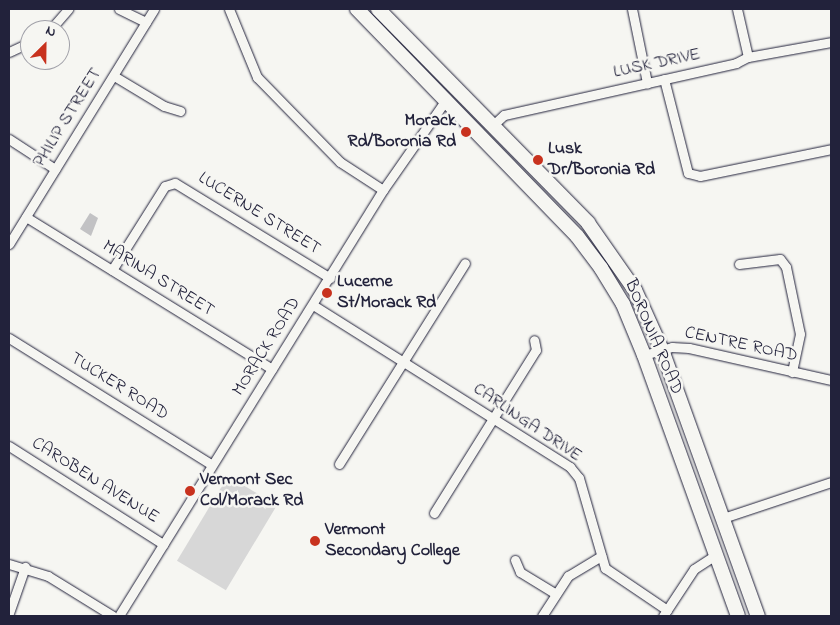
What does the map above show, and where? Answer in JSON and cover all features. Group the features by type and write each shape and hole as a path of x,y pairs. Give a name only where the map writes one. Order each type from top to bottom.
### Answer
{"main road":[{"name":"BORONIA ROAD","path":"357,9 577,236 623,304 644,355 738,616"},
{"name":"BORONIA ROAD","path":"378,9 588,223 635,290 662,350 758,616"},
{"path":"445,101 458,90"},
{"path":"481,138 492,126"}],"street":[{"path":"59,20 68,9"},
{"path":"120,9 144,25"},
{"name":"PHILIP STREET","path":"9,244 154,9"},
{"path":"229,9 256,77 340,162 384,190"},
{"path":"632,9 647,83"},
{"path":"737,9 748,57"},
{"name":"LUSK DRIVE","path":"492,126 504,115 664,79 748,57 831,42"},
{"path":"114,76 164,106 180,111"},
{"path":"664,79 688,173 700,176 831,148"},
{"name":"MORACK ROAD","path":"117,616 384,190 445,101"},
{"path":"9,139 55,169"},
{"name":"LUCERNE STREET","path":"112,270 169,184 181,185 330,278"},
{"name":"MARINA STREET","path":"26,217 272,369"},
{"path":"739,264 780,259 786,267 800,334 792,372"},
{"path":"339,464 465,263"},
{"name":"CARLINGA DRIVE","path":"312,305 570,467 579,478 601,556 611,574 665,613"},
{"name":"TUCKER ROAD","path":"9,338 212,465"},
{"path":"434,513 536,350 534,340"},
{"name":"CENTRE ROAD","path":"644,355 662,350 689,348 831,380"},
{"name":"CAROBEN AVENUE","path":"9,446 163,544"},
{"path":"723,518 831,482"},
{"path":"665,613 694,569 717,554"},
{"path":"542,616 556,594 577,568 601,556"},
{"path":"515,560 520,572 556,594"},
{"path":"9,564 48,576 117,616"},
{"path":"9,613 25,568"}],"shaded area":[{"path":"228,476 277,505 226,590 177,561"}],"building":[{"path":"90,213 98,218 91,236 80,229"}],"place":[{"name":"Morack Rd/Boronia Rd","path":"466,132"},
{"name":"Lusk Dr/Boronia Rd","path":"538,160"},
{"name":"Lucerne St/Morack Rd","path":"327,293"},
{"name":"Vermont Sec Col/Morack Rd","path":"190,491"},
{"name":"Vermont Secondary College","path":"315,541"}]}
